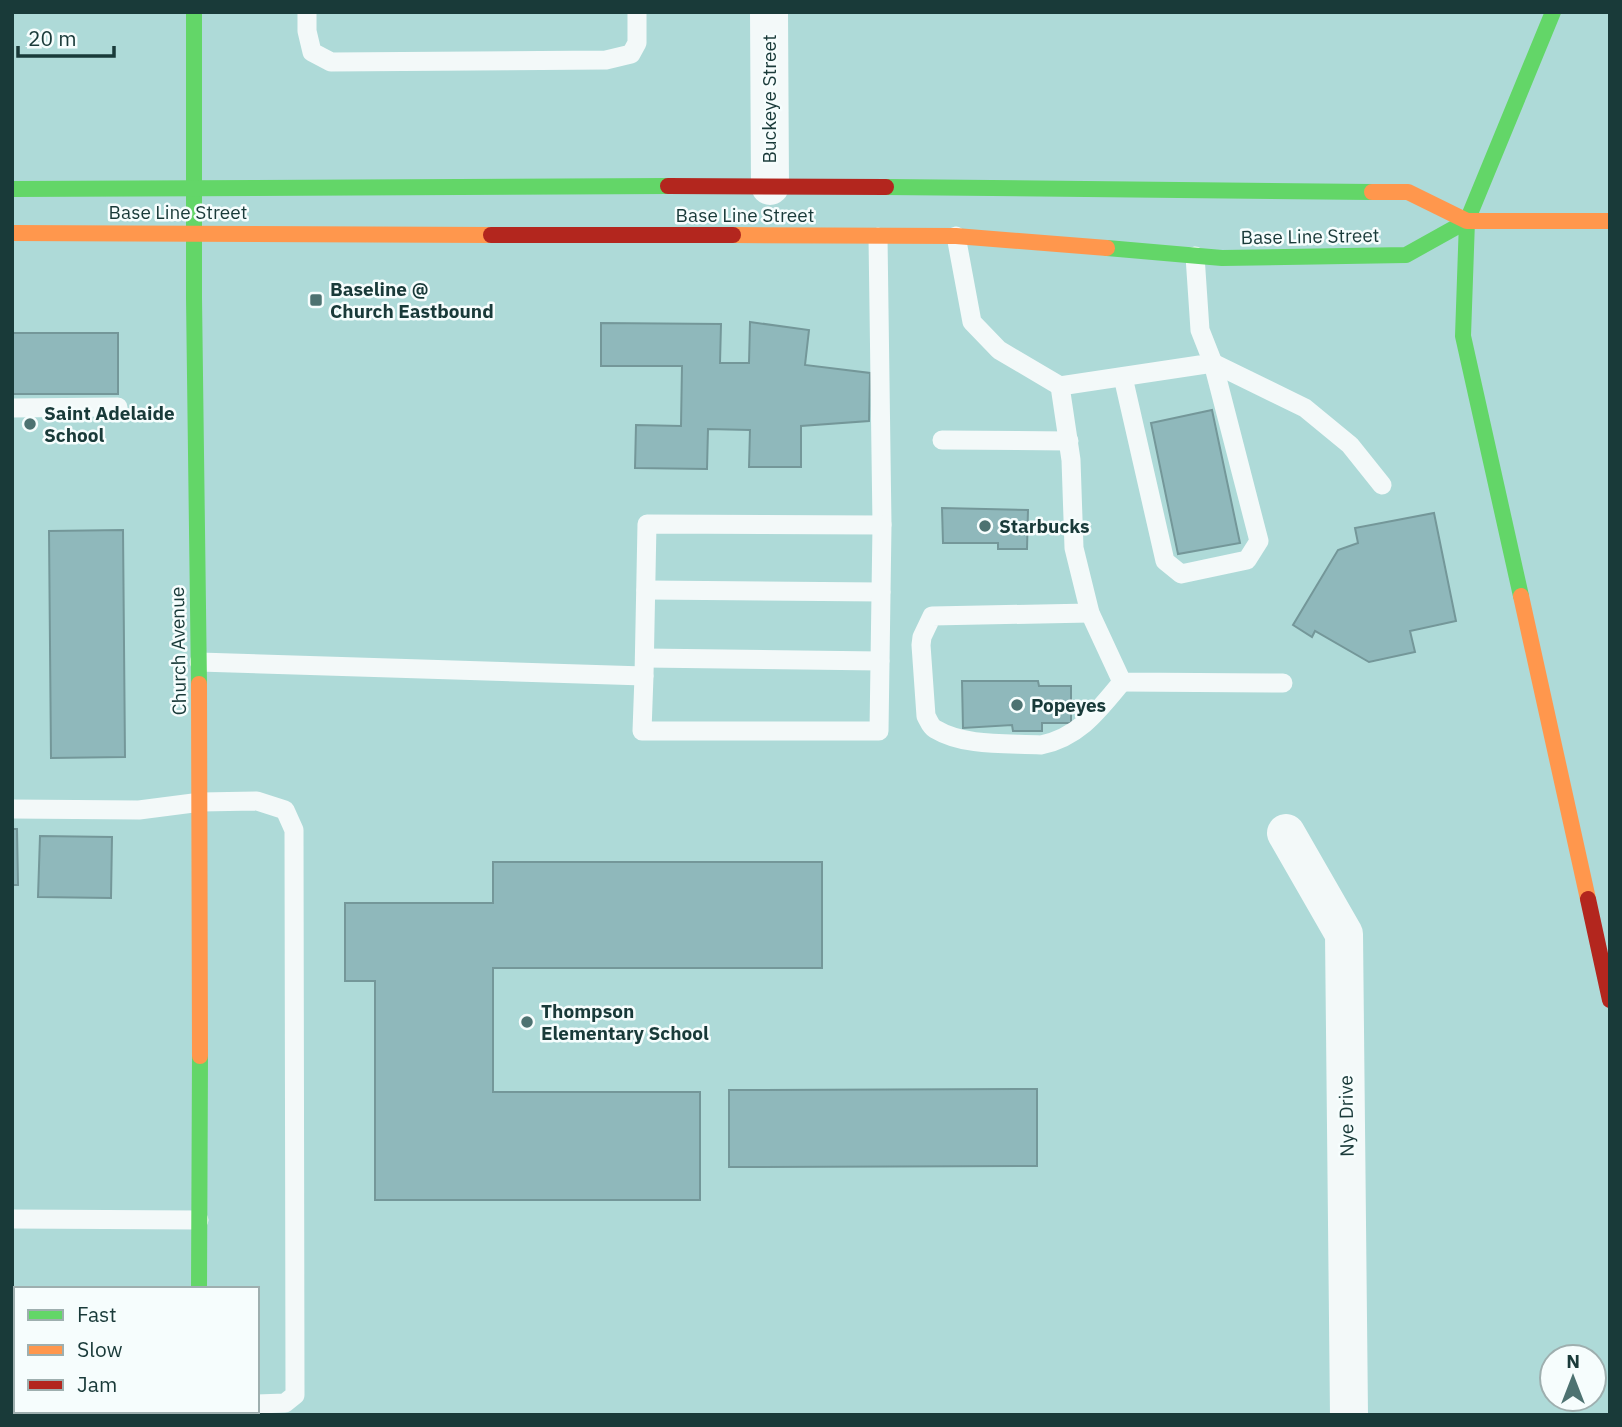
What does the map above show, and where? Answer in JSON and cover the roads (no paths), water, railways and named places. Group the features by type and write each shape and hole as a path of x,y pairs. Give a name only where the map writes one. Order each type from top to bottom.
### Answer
{"main road":[{"name":"Church Avenue","path":"194,12 201,802 199,1287"},
{"path":"1553,12 1467,221 1463,336 1610,1000"},
{"name":"Base Line Street","path":"12,189 755,194 1408,192 1467,221 1610,221"},
{"path":"573,235 611,219"},
{"name":"Base Line Street","path":"12,233 878,237 956,230 1222,258 1406,255 1467,221"}],"street":[{"name":"Buckeye Street","path":"755,194 769,12"},
{"name":"Nye Drive","path":"1286,833 1344,934 1349,1415"}],"lane":[{"path":"307,12 307,31 312,52 331,62 606,60 631,54 637,43 637,12"},
{"path":"956,230 972,322 999,350 1060,386 1213,363 1305,408 1350,445 1382,485"},
{"path":"878,237 882,525 879,731 642,731 647,524 882,525"},
{"path":"1123,377 1165,561 1181,574 1247,560 1259,541 1213,363 1199,330 1195,256"},
{"path":"1060,386 1072,460 1074,548 1090,613 1122,682"},
{"path":"12,408 118,407"},
{"path":"942,440 1069,441"},
{"path":"646,590 881,592"},
{"path":"1090,613 932,616 921,645 926,716 935,729 972,741 1041,745 1051,743 1085,725 1122,682 1283,683"},
{"path":"199,662 644,667 880,661"},
{"path":"12,809 139,810 201,802 257,801 285,810 294,830 295,1395 285,1403 259,1404"},
{"path":"12,1219 199,1220"}],"place":[{"name":"Baseline @ Church Eastbound","path":"316,300"},
{"name":"Saint Adelaide School","path":"30,424"},
{"name":"Starbucks","path":"985,526"},
{"name":"Popeyes","path":"1017,705"},
{"name":"Thompson Elementary School","path":"527,1022"}]}
